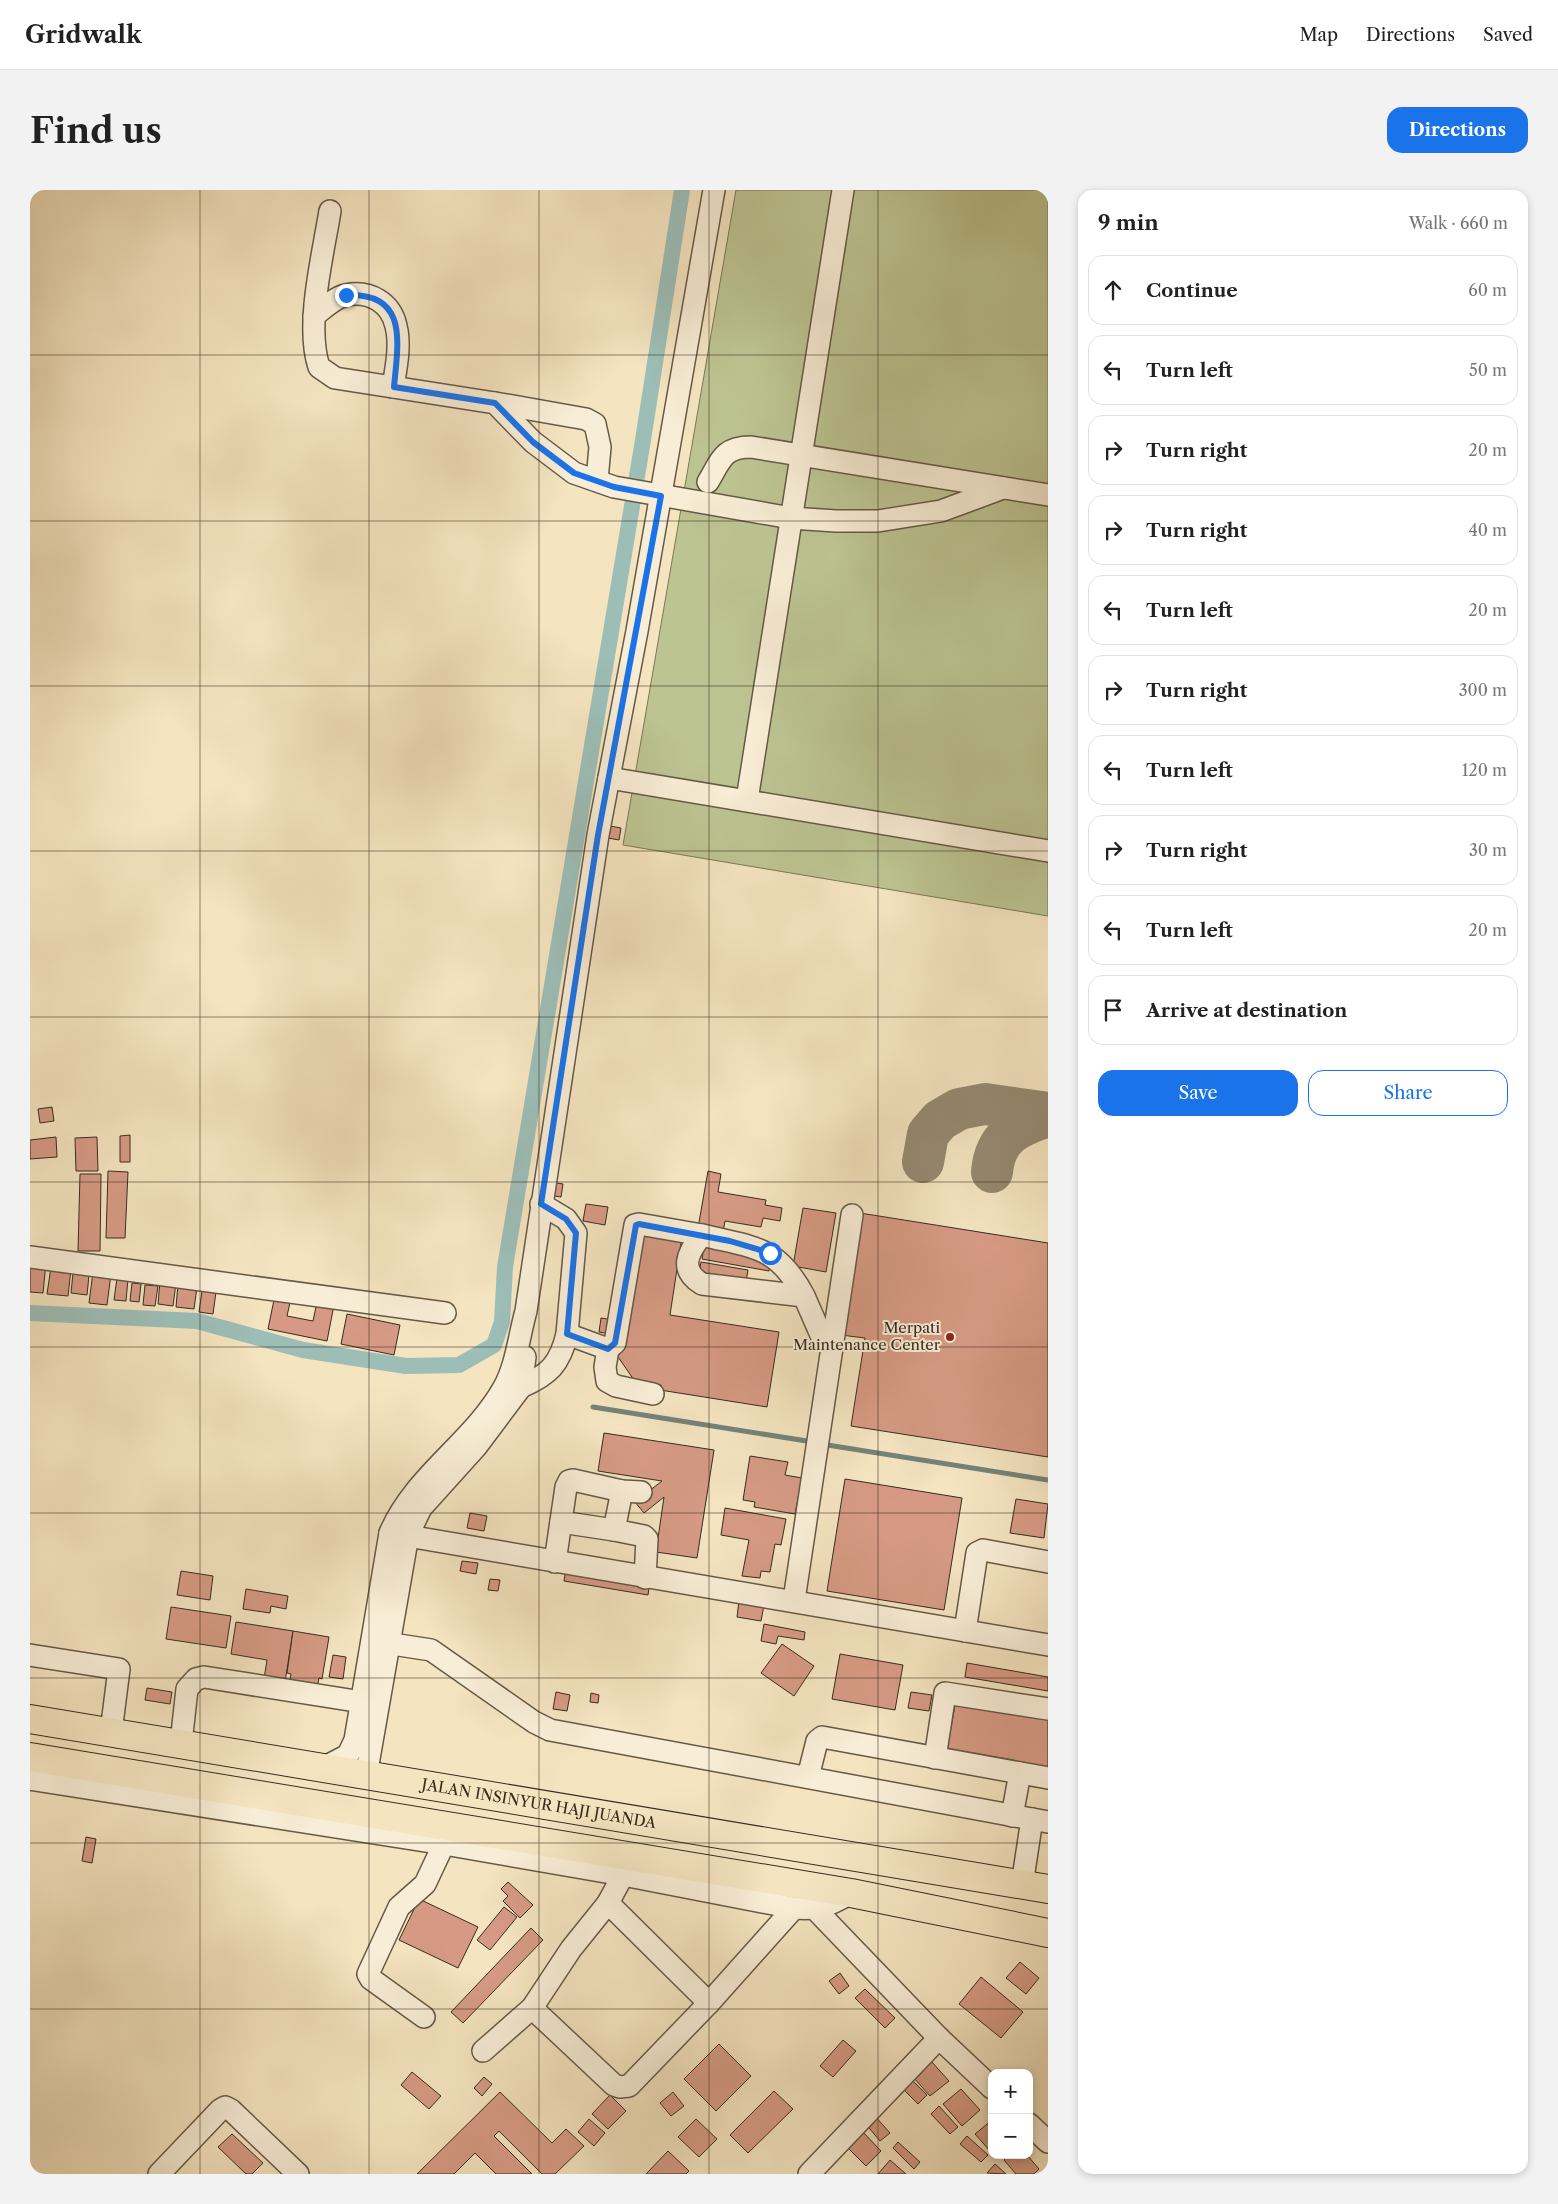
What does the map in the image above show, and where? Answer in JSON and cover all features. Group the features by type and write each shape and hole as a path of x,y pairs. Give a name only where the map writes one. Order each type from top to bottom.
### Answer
{"highway":[{"name":"JALAN INSINYUR HAJI JUANDA","path":"30,1719 1048,1889"},
{"path":"30,1757 448,1835 763,1878 851,1893 1048,1933"},
{"path":"763,1878 769,1843"}],"street":[{"path":"521,1387 525,1354 526,1312 541,1204 609,778 655,495 714,190"},
{"path":"747,800 843,190"},
{"path":"330,211 314,316 315,355 319,367 335,378 586,419 595,424 605,484"},
{"path":"314,316 330,303 346,295 364,294 381,300 392,312 397,327 398,346 394,387"},
{"path":"495,403 533,442 574,473 605,484 655,495 791,518 836,522 878,521 941,511 1003,488"},
{"path":"708,482 728,451 737,447 801,454 1048,495"},
{"path":"609,778 1048,851"},
{"path":"366,1776 406,1535 421,1508 476,1447 521,1387 543,1377 564,1349 576,1233 566,1219 541,1204"},
{"path":"794,1600 852,1216"},
{"path":"653,1394 616,1386 607,1381 605,1368 608,1349 615,1343 636,1225 639,1224 702,1235 770,1253 794,1276 821,1335 833,1345"},
{"path":"702,1235 692,1248 688,1269 692,1277 702,1284 804,1296"},
{"path":"30,1257 445,1312"},
{"path":"526,1312 504,1389 482,1419 410,1497 396,1517 406,1535 645,1578 794,1600 1048,1645"},
{"path":"567,1334 608,1349"},
{"path":"555,1562 566,1487 569,1481 574,1480 631,1491 614,1530"},
{"path":"561,1522 644,1536 647,1539 645,1578"},
{"path":"965,1630 977,1552 983,1550 1048,1562"},
{"path":"387,1643 431,1650 534,1722 550,1730 1031,1819"},
{"path":"325,1767 348,1754 352,1748 362,1702 387,1643"},
{"path":"30,1655 119,1669 111,1732"},
{"path":"181,1743 187,1689 196,1679 204,1677 362,1702"},
{"path":"934,1758 945,1693 1048,1710"},
{"path":"808,1777 817,1741 822,1737 1048,1778"},
{"path":"1020,1773 1031,1819 1022,1885"},
{"path":"30,1779 448,1835 623,1875 794,1908 816,1910 828,1906 851,1893"},
{"path":"424,2017 370,1979 368,1974 399,1907 425,1884 448,1835"},
{"path":"483,2052 532,2008 571,1949 608,1903 623,1875"},
{"path":"608,1903 709,2003"},
{"path":"532,2008 614,2085 624,2087 632,2084 709,2003 794,1908"},
{"path":"816,1910 939,2038 988,2084"},
{"path":"811,2173 939,2038"},
{"path":"159,2174 225,2107 231,2110 298,2174"},
{"path":"1033,2128 1048,2142"}],"green space":[{"path":"736,190 1048,190 1048,916 623,845"}],"building":[{"path":"610,826 621,828 619,840 608,838"},
{"path":"52,1107 54,1121 40,1123 38,1109"},
{"path":"130,1135 130,1162 120,1162 120,1136"},
{"path":"56,1137 57,1157 30,1159 30,1140"},
{"path":"97,1137 98,1171 76,1171 75,1138"},
{"path":"108,1171 128,1172 125,1238 106,1238"},
{"path":"708,1171 721,1174 718,1192 766,1200 765,1205 782,1208 780,1221 763,1218 761,1227 725,1221 723,1232 698,1228"},
{"path":"80,1174 101,1174 100,1251 78,1251"},
{"path":"551,1182 563,1184 561,1197 548,1195"},
{"path":"586,1204 608,1207 605,1225 583,1221"},
{"path":"803,1208 836,1213 826,1272 793,1266"},
{"name":"Merpati Maintenance Center","path":"860,1213 1048,1243 1048,1457 851,1426 865,1338 841,1335"},
{"path":"636,1228 682,1236 670,1315 779,1332 767,1407 660,1390 661,1385 634,1380 616,1354"},
{"path":"704,1247 771,1259 769,1271 702,1259"},
{"path":"30,1261 46,1263 43,1293 30,1292"},
{"path":"701,1262 748,1270 746,1282 699,1274"},
{"path":"51,1267 71,1269 68,1296 47,1294"},
{"path":"93,1272 111,1274 107,1305 89,1303"},
{"path":"73,1273 89,1275 87,1295 71,1293"},
{"path":"117,1278 128,1279 126,1301 114,1300"},
{"path":"160,1281 176,1283 173,1306 158,1304"},
{"path":"132,1283 141,1284 139,1302 130,1301"},
{"path":"178,1284 197,1287 194,1309 176,1307"},
{"path":"145,1285 158,1286 155,1306 143,1305"},
{"path":"202,1291 216,1292 213,1314 199,1312"},
{"path":"275,1295 291,1298 287,1316 313,1321 317,1302 334,1305 327,1341 268,1329"},
{"path":"347,1314 400,1325 394,1355 341,1344"},
{"path":"601,1318 614,1320 611,1334 599,1332"},
{"path":"604,1433 714,1450 697,1558 656,1552 664,1497 644,1513 635,1502 662,1481 598,1471"},
{"path":"750,1456 788,1462 785,1475 802,1478 795,1514 754,1507 755,1502 743,1500"},
{"path":"845,1479 962,1498 944,1610 827,1591"},
{"path":"1016,1499 1048,1504 1044,1538 1010,1533"},
{"path":"725,1508 786,1519 781,1545 775,1544 770,1572 761,1571 760,1578 742,1576 749,1540 721,1535"},
{"path":"470,1513 487,1516 484,1531 467,1528"},
{"path":"462,1561 478,1563 476,1574 460,1571"},
{"path":"566,1568 650,1582 648,1595 564,1581"},
{"path":"181,1571 213,1576 210,1600 177,1595"},
{"path":"490,1579 500,1580 498,1591 488,1590"},
{"path":"246,1589 288,1596 286,1609 271,1606 270,1613 243,1609"},
{"path":"739,1601 764,1605 761,1621 737,1617"},
{"path":"171,1607 231,1616 226,1648 166,1639"},
{"path":"236,1622 293,1631 285,1682 264,1679 267,1660 231,1654"},
{"path":"764,1624 805,1632 804,1640 778,1636 776,1644 761,1641"},
{"path":"293,1631 329,1637 322,1679 319,1678 317,1689 289,1685 291,1674 287,1673"},
{"path":"782,1644 814,1666 794,1696 761,1673"},
{"path":"840,1654 903,1665 895,1710 832,1699"},
{"path":"333,1655 346,1657 343,1679 329,1677"},
{"path":"967,1663 1048,1677 1048,1691 965,1677"},
{"path":"147,1688 172,1692 170,1704 145,1700"},
{"path":"556,1692 570,1695 567,1711 553,1709"},
{"path":"911,1692 932,1695 929,1711 908,1708"},
{"path":"591,1693 599,1695 598,1703 590,1702"},
{"path":"956,1700 1048,1716 1048,1774 1012,1767 1013,1760 947,1749"},
{"path":"86,1837 96,1839 92,1863 82,1861"},
{"path":"508,1882 533,1905 520,1918 503,1901 508,1896 501,1889"},
{"path":"419,1899 478,1927 458,1968 399,1940"},
{"path":"504,1907 517,1917 490,1950 477,1940"},
{"path":"531,1928 543,1940 463,2023 451,2012"},
{"path":"1020,1962 1039,1978 1026,1994 1006,1978"},
{"path":"840,1973 849,1986 839,1994 829,1981"},
{"path":"981,1977 1023,2012 1001,2038 959,2004"},
{"path":"865,1989 895,2018 885,2028 855,1998"},
{"path":"843,2040 856,2051 833,2077 820,2066"},
{"path":"719,2044 751,2076 716,2111 684,2079"},
{"path":"931,2061 949,2081 930,2096 913,2077"},
{"path":"412,2072 441,2096 429,2109 401,2085"},
{"path":"484,2077 492,2084 482,2096 474,2088"},
{"path":"913,2081 927,2095 918,2104 904,2090"},
{"path":"961,2089 980,2110 962,2126 943,2104"},
{"path":"774,2091 793,2109 748,2153 730,2135"},
{"path":"500,2092 552,2143 566,2129 584,2146 555,2174 542,2174 499,2131 494,2136 532,2174 496,2174 475,2153 454,2174 417,2174"},
{"path":"673,2092 684,2106 671,2116 660,2103"},
{"path":"610,2095 626,2111 608,2129 592,2114"},
{"path":"939,2106 958,2127 950,2134 931,2114"},
{"path":"873,2114 890,2133 880,2141 864,2122"},
{"path":"589,2119 605,2133 594,2146 578,2132"},
{"path":"696,2119 717,2139 699,2157 678,2137"},
{"path":"988,2123 988,2149 975,2134"},
{"path":"861,2130 881,2151 866,2166 846,2146"},
{"path":"232,2134 263,2163 252,2174 246,2174 218,2147"},
{"path":"967,2136 988,2155 981,2162 960,2144"},
{"path":"898,2142 920,2162 914,2169 893,2148"},
{"path":"668,2151 689,2171 686,2174 646,2174"},
{"path":"1030,2159 1039,2169 1034,2174 1016,2174 1004,2160"},
{"path":"890,2160 906,2174 878,2174"},
{"path":"995,2164 1006,2174 987,2173"}],"waterway":[{"path":"30,1313 197,1321 303,1350 406,1366 459,1365 494,1345 502,1322 505,1267 643,440 682,190"},
{"path":"593,1407 813,1442"},
{"path":"821,1444 1048,1480"}],"taxiway":[{"path":"923,1162 928,1134 940,1120 959,1109 985,1104 1048,1113"},
{"path":"992,1172 998,1149 1009,1134 1027,1124 1048,1116"}],"place":[{"name":"Merpati Maintenance Center","path":"950,1337"}],"route":[{"path":"346,295 364,294 381,300 392,312 397,327 398,346 394,387 495,403 533,442 574,473 614,487 661,496 598,835 541,1204 571,1223 576,1233 567,1334 608,1349 613,1347 636,1225 702,1235 770,1253"}]}
